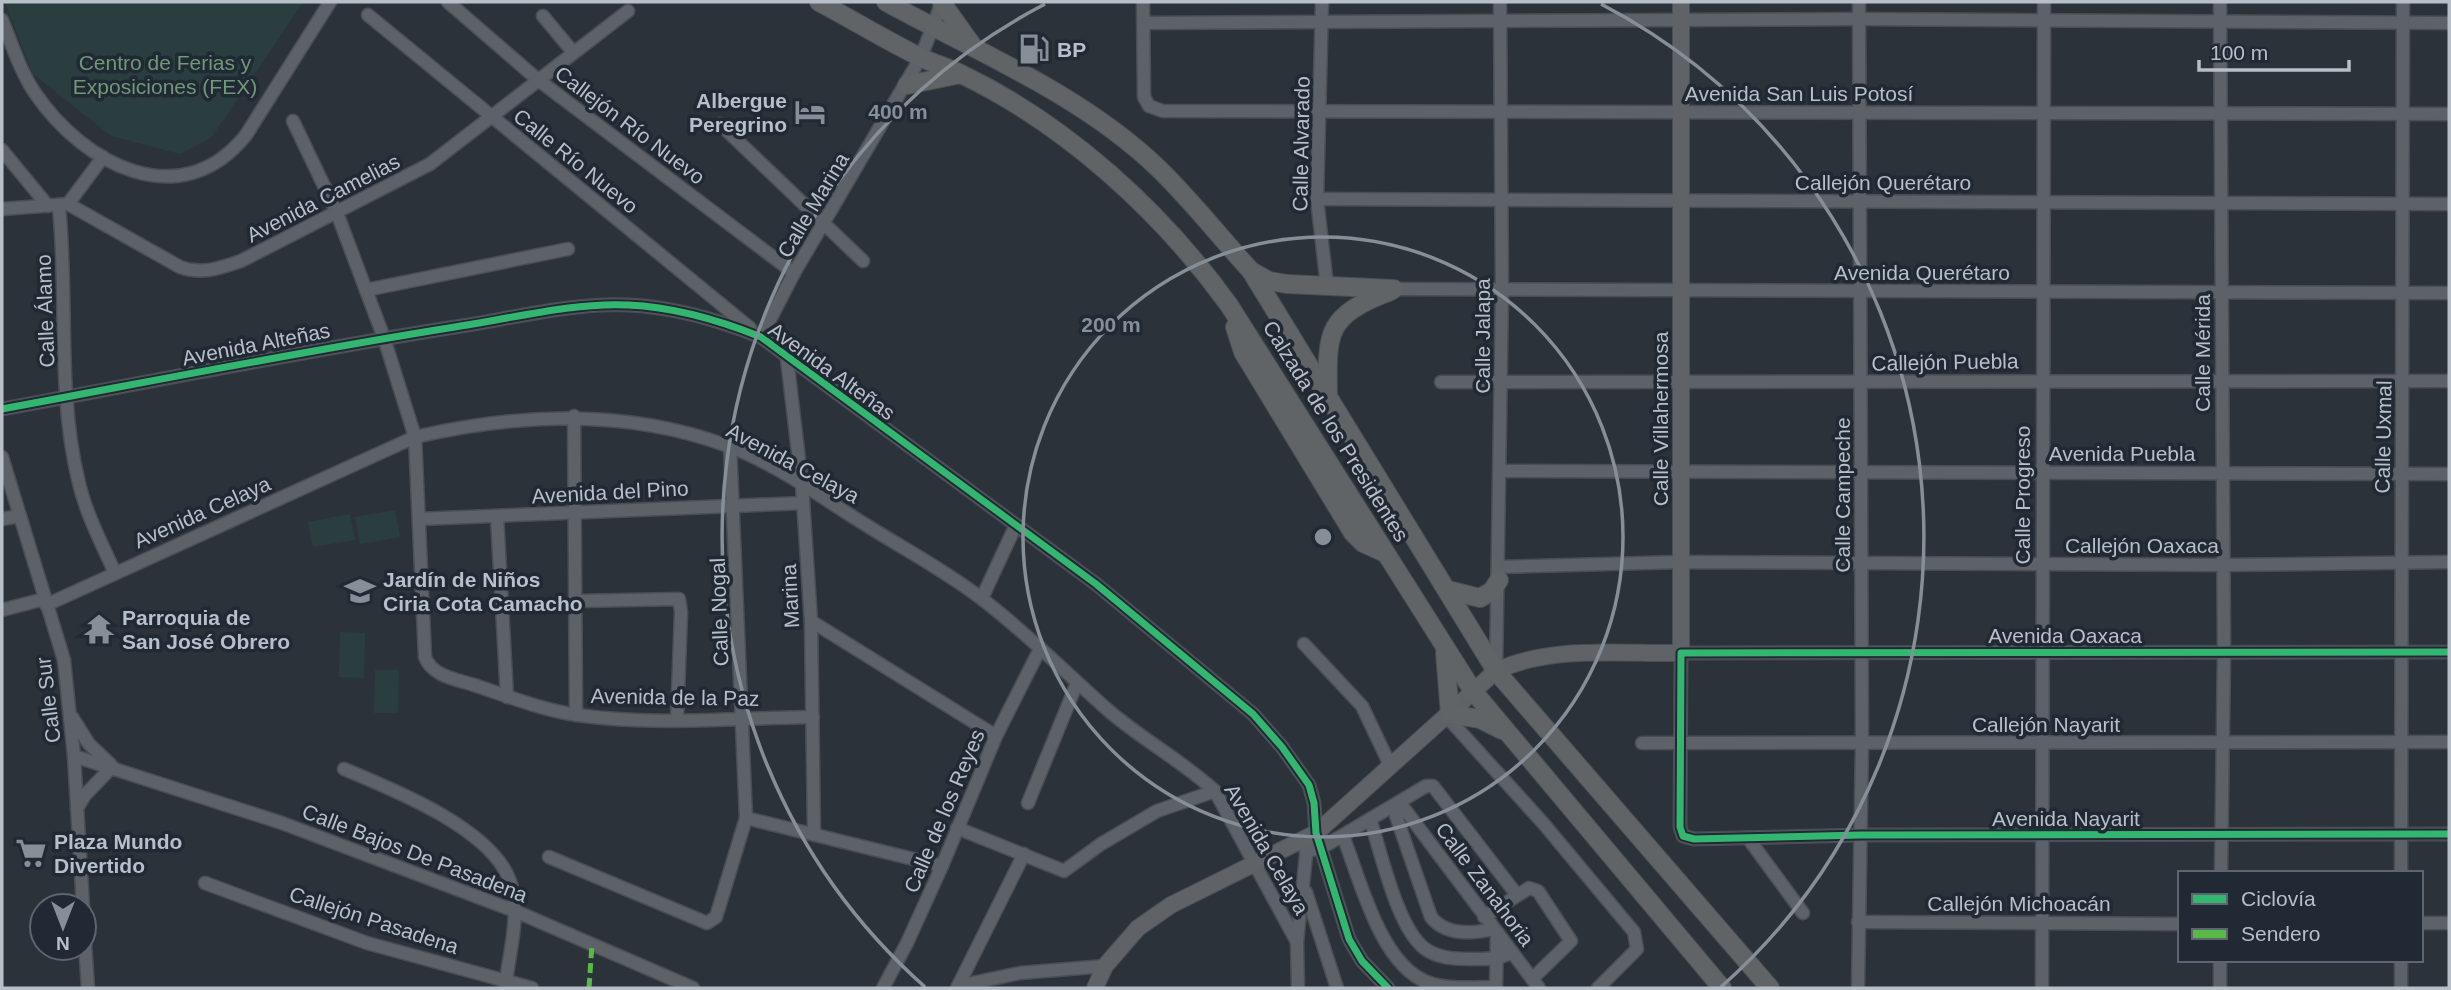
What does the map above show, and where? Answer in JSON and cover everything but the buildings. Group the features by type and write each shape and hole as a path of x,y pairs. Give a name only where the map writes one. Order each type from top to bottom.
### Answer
{"highway":[{"name":"Calzada de los Presidentes","path":"818,2 921,57 962,74 1088,155 1164,225 1202,267 1229,305 1473,691 1722,988"},
{"name":"Calzada de los Presidentes","path":"888,2 1090,115 1158,167 1251,271 1496,671 1770,988"},
{"path":"942,2 974,48"},
{"path":"906,85 962,74"},
{"path":"1251,271 1269,281 1394,289"},
{"path":"1328,397 1328,346 1331,333 1340,318 1354,306 1394,289"},
{"path":"1448,590 1480,597 1492,591 1499,573"},
{"path":"1444,646 1449,716 1480,719 1505,731"}],"main road":[{"name":"Calle Villahermosa","path":"1681,2 1681,653"},
{"name":"Avenida Oaxaca","path":"1095,988 1105,966 1138,928 1171,905 1254,862 1313,843 1390,765 1449,716 1496,671 1535,656 1681,653"}],"street":[{"path":"2,20 34,92 73,136 103,156 142,174 163,178 185,176 220,161 246,135 330,2"},
{"name":"Callejón Río Nuevo","path":"448,2 537,79 794,273"},
{"name":"Calle Marina","path":"761,337 794,273 906,85 921,57 942,2"},
{"path":"1143,2 1144,23 1859,19 2449,23"},
{"name":"Calle Alvarado","path":"1322,2 1317,199 1327,286"},
{"name":"Calle Jalapa","path":"1496,671 1501,471 1500,2"},
{"name":"Calle Campeche","path":"1858,988 1862,742 1859,2"},
{"name":"Calle Progreso","path":"2042,988 2044,2"},
{"name":"Calle Mérida","path":"2220,2 2224,653 2221,871"},
{"name":"Calle Uxmal","path":"2401,871 2403,2"},
{"name":"Avenida Camelias","path":"58,206 191,271 218,269 241,261 430,164 628,11"},
{"name":"Calle Río Nuevo","path":"368,15 761,337"},
{"path":"543,16 573,52"},
{"name":"Avenida San Luis Potosí","path":"1144,23 1144,97 1149,106 1163,111 2449,114"},
{"path":"293,121 337,213 384,338 415,437 419,519"},
{"path":"720,124 863,261"},
{"path":"2,150 58,206"},
{"path":"2,209 58,206 103,156"},
{"name":"Callejón Querétaro","path":"1317,199 2449,204"},
{"name":"Calle Álamo","path":"58,206 64,258 68,397 77,477 84,502 115,573"},
{"path":"366,290 568,249"},
{"name":"Avenida Querétaro","path":"1394,289 1502,292 2449,293"},
{"name":"Avenida Alteñas","path":"2,409 384,338 589,307 627,304 686,313 731,325 761,337 787,359 1096,584 1253,714 1282,747 1309,785 1314,803 1313,843"},
{"name":"Marina","path":"787,359 802,485 811,621 814,833"},
{"name":"Callejón Puebla","path":"1441,382 2449,381"},
{"path":"574,416 576,715"},
{"name":"Avenida Celaya","path":"2,610 45,602 115,573 415,437 473,424 574,416 654,425 730,446 802,485 982,598 1116,717 1215,791 1297,942"},
{"name":"Calle Nogal","path":"549,857 707,923 716,917 746,818 735,505 730,446"},
{"name":"Calle Sur","path":"2,457 45,602 60,643 74,756 82,892"},
{"name":"Avenida Puebla","path":"1501,471 2449,474"},
{"name":"Avenida del Pino","path":"419,519 803,503"},
{"path":"2,519 19,516"},
{"path":"496,516 507,697"},
{"name":"Avenida de la Paz","path":"419,519 425,657 432,670 507,697 576,715 677,720 813,717"},
{"path":"982,598 1015,527"},
{"name":"Callejón Oaxaca","path":"1499,573 1681,562 2223,565 2449,562"},
{"path":"576,600 678,599 681,612 677,720"},
{"path":"811,621 996,736"},
{"path":"1304,644 1362,706 1390,765"},
{"name":"Calle de los Reyes","path":"883,988 908,943 996,736 1040,649"},
{"name":"Avenida Oaxaca","path":"1681,653 2449,652"},
{"name":"Calle Villahermosa","path":"1681,653 1680,827 1683,836"},
{"path":"1028,803 1077,683"},
{"name":"Calle Bajos De Pasadena","path":"70,713 89,744 114,769"},
{"path":"1449,716 1634,932 1637,949 1598,988"},
{"name":"Callejón Nayarit","path":"1642,743 2042,742 2223,745 2449,742"},
{"name":"Calle Bajos De Pasadena","path":"74,756 282,823 515,911 693,988"},
{"path":"77,808 85,795 114,769"},
{"path":"344,769 407,794 442,814 488,851 509,880 515,911 506,981"},
{"path":"1313,843 1343,836 1429,785 1437,789 1517,895"},
{"path":"957,828 1064,871 1101,844 1157,811 1215,791"},
{"path":"1343,836 1384,940 1405,968 1429,983 1496,988 1495,931 1454,931 1439,926 1432,917 1396,805"},
{"name":"Calle Zanahoria","path":"1396,805 1536,984"},
{"path":"746,818 942,866"},
{"path":"1370,819 1402,912 1415,939 1434,954 1461,959 1496,959 1512,952"},
{"name":"Avenida Nayarit","path":"1683,836 1694,839 1861,835 2221,837 2449,834"},
{"path":"1748,838 1803,913"},
{"path":"1298,988 1297,942 1313,843"},
{"path":"1313,843 1349,939 1362,961 1388,988"},
{"path":"958,987 1024,855"},
{"name":"Callejón Pasadena","path":"205,883 368,943 532,988"},
{"path":"1304,886 1338,988"},
{"path":"1484,917 1531,887 1538,891 1571,940 1536,984"},
{"name":"Callejón Michoacán","path":"1858,922 2178,924"},
{"path":"2423,923 2449,923"},
{"path":"86,962 88,988"},
{"path":"2220,962 2220,988"},
{"path":"2401,962 2401,988"},
{"path":"958,987 1020,973 1105,966"}],"green space":[{"name":"Centro de Ferias y Exposiciones (FEX)","path":"5,2 303,2 211,138 180,154 111,136 32,73"},
{"path":"395,510 400,537 360,544 355,517"},
{"path":"350,514 355,540 313,547 308,522"},
{"path":"340,632 365,633 364,678 339,677"},
{"path":"375,670 399,670 398,713 374,713"}],"marked path":[{"path":"589,988 592,944"}],"cycle path":[{"path":"2,409 341,346 586,306 628,305 662,308 713,320 761,337 1096,584 1253,714 1282,747 1309,785 1314,803 1316,833 1349,939 1362,961 1388,988"},
{"path":"2449,652 1681,653 1680,827 1683,836 1694,839 1861,835 2449,834"}],"place":[{"name":"BP","path":"1034,49"},
{"name":"Albergue Peregrino","path":"810,112"},
{"name":"Jardín de Niños Ciria Cota Camacho","path":"360,591"},
{"name":"Parroquia de San José Obrero","path":"99,629"},
{"name":"Plaza Mundo Divertido","path":"31,853"}]}
